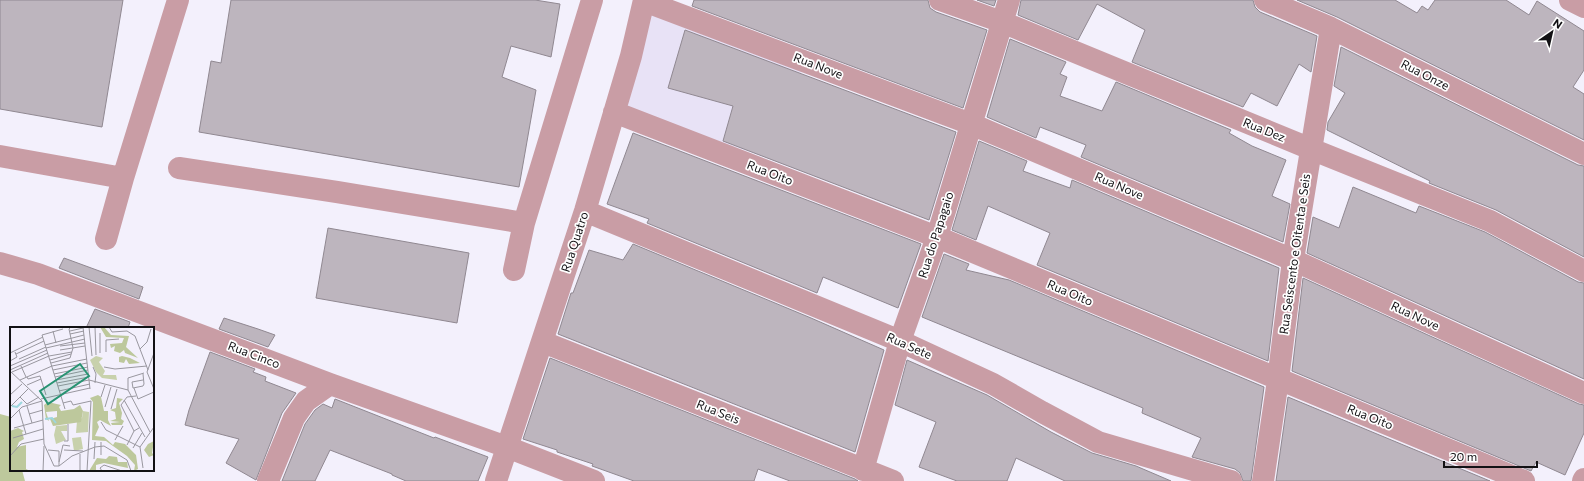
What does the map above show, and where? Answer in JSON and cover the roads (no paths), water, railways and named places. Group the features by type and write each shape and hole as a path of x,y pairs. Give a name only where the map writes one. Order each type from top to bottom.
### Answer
{"street":[{"path":"106,239 123,178 178,0"},
{"path":"514,270 524,223 592,0"},
{"name":"Rua Dez","path":"940,0 1002,22 1490,221 1584,272"},
{"name":"Rua do Papagaio","path":"863,470 900,341 937,237 1009,0"},
{"name":"Rua Onze","path":"1265,0 1331,28 1584,154"},
{"path":"1570,0 1584,7"},
{"name":"Rua Quatro","path":"496,481 585,211 631,56 644,1"},
{"name":"Rua Nove","path":"644,1 971,124 1293,260 1584,393"},
{"name":"Rua Seiscento e Oitenta e Seis","path":"1263,481 1278,380 1293,260 1331,28"},
{"name":"Rua Oito","path":"614,112 937,237 1524,481"},
{"path":"0,156 123,178"},
{"path":"179,168 524,223"},
{"name":"Rua Sete","path":"585,211 900,341 993,384 1098,442 1231,481"},
{"name":"Rua Cinco","path":"0,263 38,274 330,384 508,447 594,481"},
{"name":"Rua Seis","path":"543,342 893,481"},
{"path":"268,481 294,418 306,401 330,384"}]}
